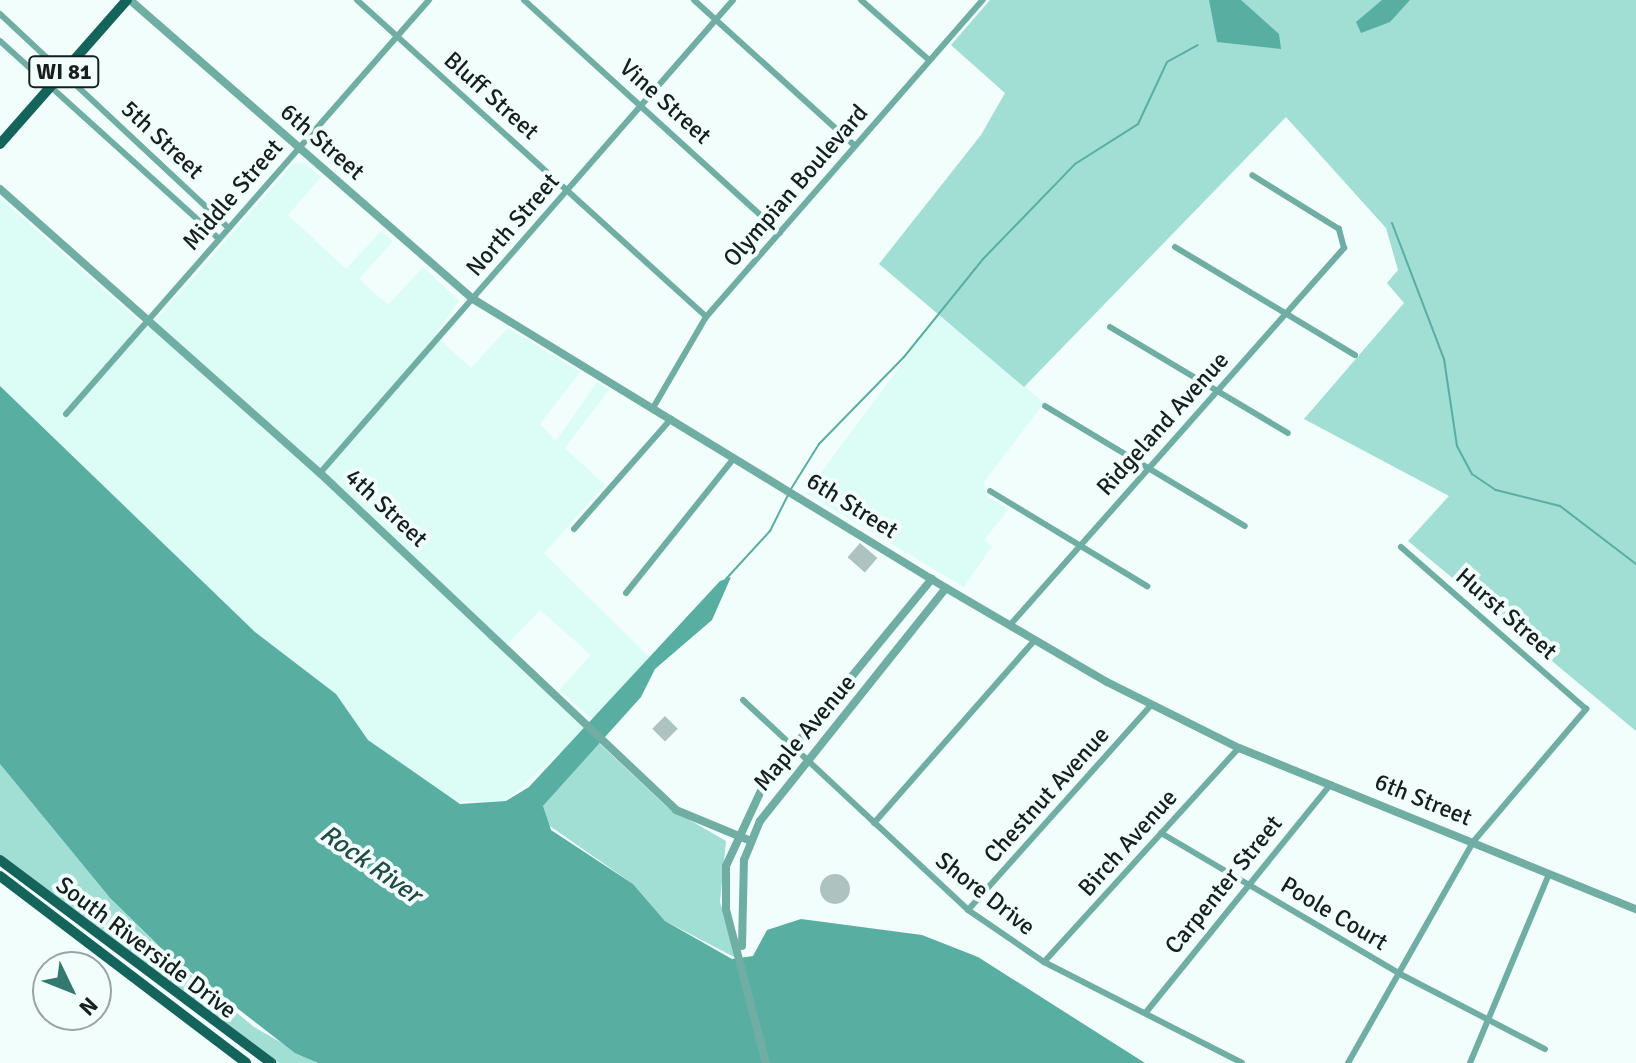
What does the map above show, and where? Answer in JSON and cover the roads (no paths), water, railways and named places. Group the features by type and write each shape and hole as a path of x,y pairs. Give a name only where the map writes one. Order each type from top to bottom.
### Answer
{"main road":[{"name":"WI 81","path":"0,144 128,0"},
{"name":"South Riverside Drive","path":"0,860 271,1063"},
{"name":"South Riverside Drive","path":"0,876 246,1063"}],"street":[{"name":"6th Street","path":"128,0 473,299 946,588 1152,704 1239,748 1636,909"},
{"name":"Bluff Street","path":"357,0 706,317"},
{"name":"Middle Street","path":"66,414 429,0"},
{"name":"Vine Street","path":"524,0 642,104 780,233"},
{"path":"694,0 855,146"},
{"name":"North Street","path":"320,473 733,0"},
{"path":"861,0 929,60"},
{"name":"Olympian Boulevard","path":"653,408 706,317 983,0"},
{"name":"5th Street","path":"0,14 229,228"},
{"name":"5th Street","path":"0,41 219,239"},
{"name":"Ridgeland Avenue","path":"1010,625 1344,248 1339,229 1252,175"},
{"name":"4th Street","path":"0,189 320,473 676,810 751,841"},
{"path":"1175,247 1355,355"},
{"path":"1110,327 1288,433"},
{"path":"1045,406 1245,526"},
{"path":"574,529 671,419"},
{"path":"626,593 734,458"},
{"path":"990,491 1147,586"},
{"name":"Hurst Street","path":"1401,547 1586,709 1473,842"},
{"name":"Maple Avenue","path":"742,955 726,909 726,866 736,836 760,789 932,579"},
{"name":"Maple Avenue","path":"742,955 740,890 751,841 806,760 946,588"},
{"path":"874,823 1035,640"},
{"name":"Shore Drive","path":"743,700 968,910 1044,962 1147,1011 1242,1063"},
{"name":"Chestnut Avenue","path":"968,910 1152,704"},
{"name":"Birch Avenue","path":"1044,962 1239,748"},
{"name":"Carpenter Street","path":"1147,1011 1244,883 1331,784"},
{"name":"Poole Court","path":"1161,833 1402,975 1490,1024 1545,1049"},
{"path":"1348,1063 1402,975 1473,842"},
{"path":"1470,1063 1490,1024 1549,874"},
{"path":"742,955 766,1063"}],"water":[{"path":"1209,0 1241,0 1279,34 1281,49 1217,42"},
{"path":"1382,0 1410,0 1390,22 1361,33 1356,22"},
{"name":"Rock River","path":"0,386 255,632 336,694 368,740 460,804 506,801 529,787 720,581 731,577 712,620 655,669 641,697 543,806 551,830 633,884 665,921 732,959 753,956 767,930 801,919 922,935 978,957 1145,1063 318,1063 295,1053 166,953 110,898 0,764"}],"waterway":[{"path":"791,489 819,444 904,357 984,258 1075,164 1138,124 1167,62 1198,45"},
{"path":"1392,223 1444,359 1457,446 1472,474 1496,490 1560,506 1636,564"},
{"path":"726,579 770,531 788,495"}]}
